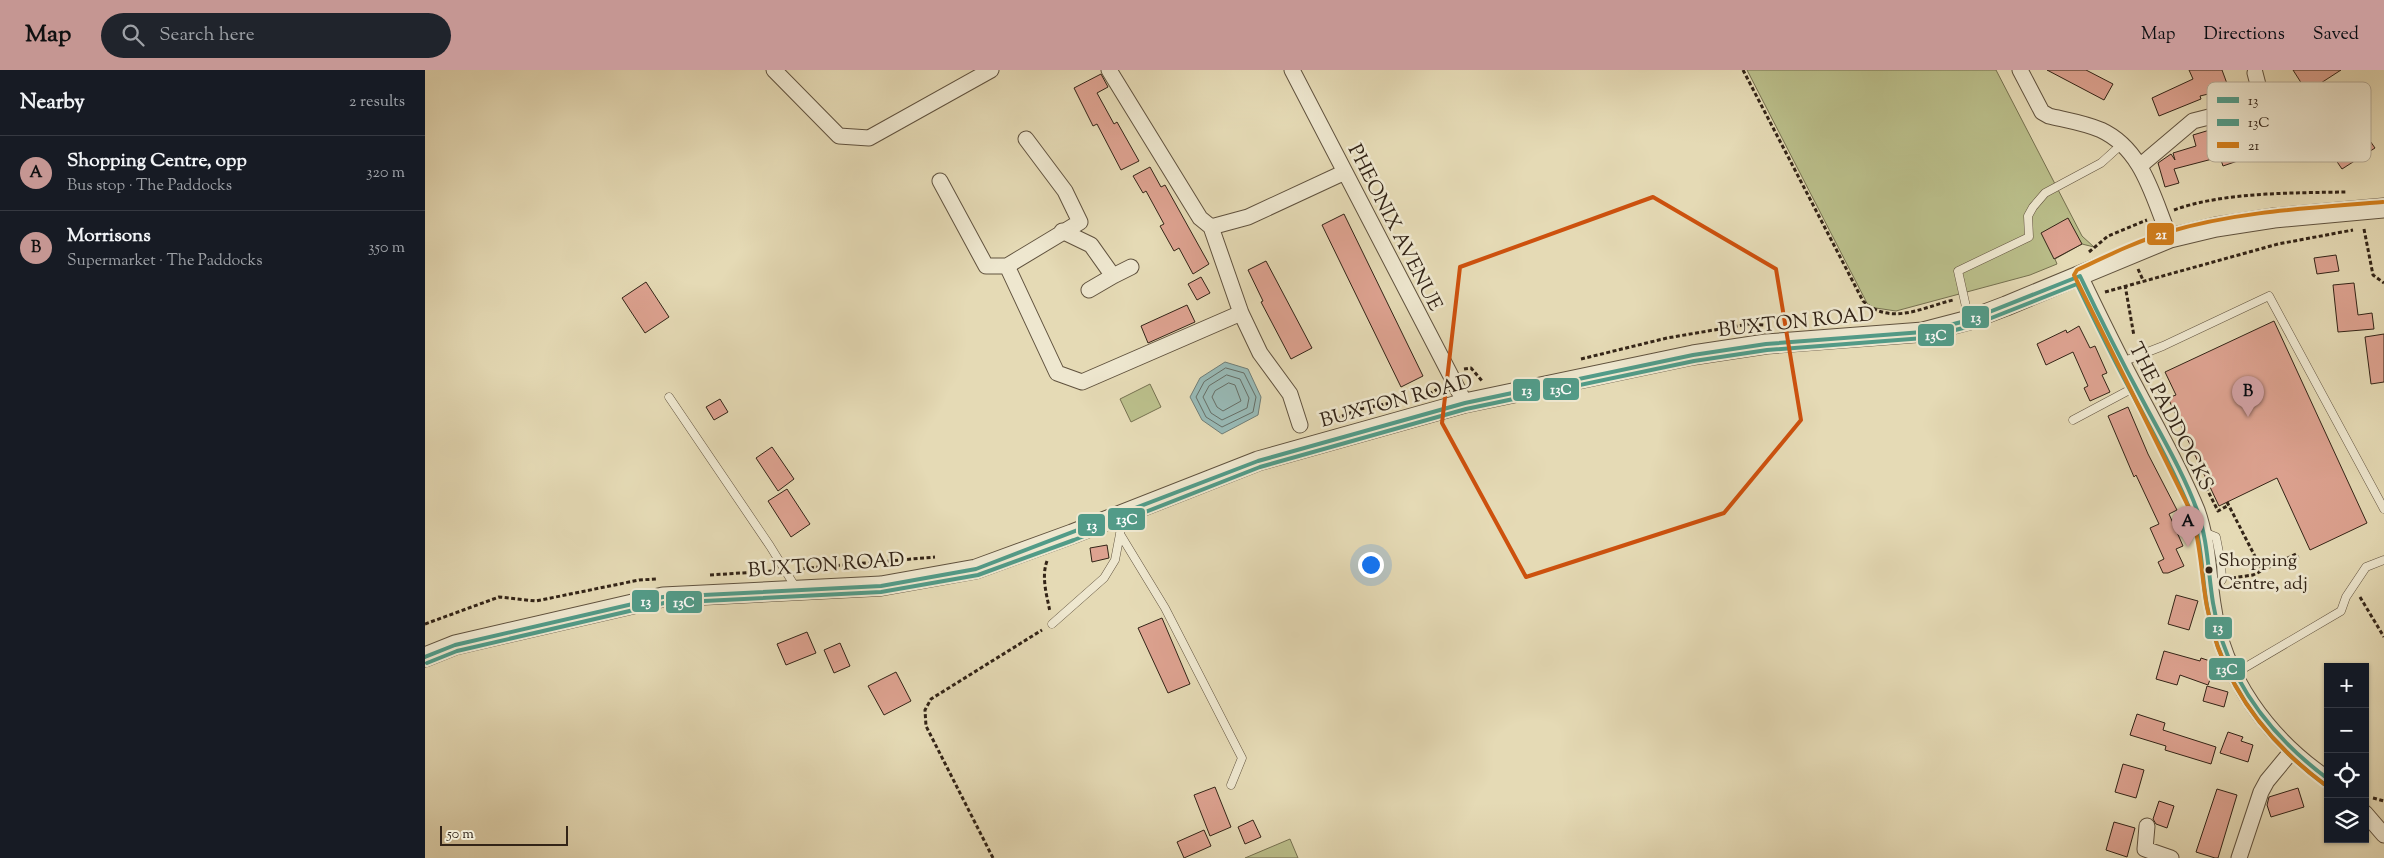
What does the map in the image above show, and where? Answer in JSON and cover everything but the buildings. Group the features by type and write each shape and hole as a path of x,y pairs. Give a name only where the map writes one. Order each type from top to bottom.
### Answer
{"street":[{"path":"774,70 839,136 869,138 991,70"},
{"path":"1109,70 1200,218 1211,227 1241,313 1259,353 1290,394 1300,425"},
{"name":"PHEONIX AVENUE","path":"1292,70 1465,403"},
{"path":"2021,70 2042,112 2049,116 2098,129 2122,144 2141,165 2170,238"},
{"path":"2255,73 2257,82"},
{"path":"2141,165 2193,121 2207,118"},
{"path":"940,181 986,266 1007,266 1079,222 1065,191 1026,139"},
{"path":"1211,227 1248,217 1345,172"},
{"name":"BUXTON ROAD","path":"425,657 455,645 663,597 881,586 976,569 1056,540 1258,461 1465,403 1693,355 1766,344 1923,332 1969,320 2170,238 2216,227 2274,218 2384,208"},
{"path":"1062,231 1091,245 1113,276"},
{"path":"1007,266 1057,373 1082,382 1241,313"},
{"path":"1089,290 1131,267"},
{"name":"THE PADDOCKS","path":"2080,276 2122,362 2173,459 2197,511 2217,584 2219,633 2234,674 2247,698 2268,726 2291,752 2324,776"},
{"path":"2239,858 2261,792 2267,781 2291,752"},
{"path":"2369,818 2384,835"},
{"path":"2147,826 2144,854 2171,858"}],"lane":[{"path":"1969,320 1958,271 2029,238 2028,216 2045,193 2101,164 2122,144"},
{"path":"2122,362 2163,346 2269,296 2384,509"},
{"path":"2073,420 2135,387"},
{"path":"669,397 770,546 797,590"},
{"path":"1052,624 1105,578 1115,560 1123,514"},
{"path":"1121,534 1165,608 1242,758 1231,785"},
{"path":"2234,674 2341,611 2346,597 2366,567 2384,560"}],"path":[{"path":"1743,70 1863,301 1874,311 1885,315 1898,315 1964,297"},
{"path":"2090,296 2278,244 2365,228 2373,275 2384,283"},
{"path":"2125,285 2134,336"},
{"path":"2227,502 2263,570"},
{"path":"993,858 926,726 925,710 931,699 1052,624 1045,587 1045,567 1056,540"},
{"path":"2217,584 2254,577 2263,570 2296,554 2298,558"},
{"path":"2353,586 2384,637"}],"highlighted area":[{"path":"1653,197 1776,269 1801,420 1724,513 1526,577 1442,423 1460,267"}],"green space":[{"path":"1747,70 1996,70 2082,236 2094,247 2082,244 2055,259 2057,264 2030,275 1896,311 1869,307"},
{"path":"1150,384 1161,407 1131,422 1120,399"},
{"path":"1290,839 1298,858 1245,858"}],"water":[{"path":"1225,362 1248,369 1261,397 1258,415 1222,434 1202,420 1190,397 1200,378"}],"transit line":[{"name":"21","path":"2324,784 2282,748 2248,707 2234,684 2223,660 2207,607 2197,535 2191,512 2074,275 2077,270 2133,244 2194,225 2275,211 2383,202"},
{"name":"13","path":"425,657 455,645 663,597 881,586 976,569 1258,461 1465,403 1693,355 1766,344 1923,332 1969,320 2080,276 2119,355 2179,468 2197,510 2206,544 2213,603 2219,630 2239,680 2268,723 2306,762 2324,776"},
{"name":"13C","path":"427,663 457,651 664,603 881,592 978,575 1074,540 1260,467 1466,409 1694,361 1767,350 1924,338 1971,326 2077,284 2111,354 2170,466 2190,510 2200,546 2205,594 2214,634 2234,684 2264,728 2302,767 2324,784"}],"place":[{"name":"Morrisons","path":"2248,417"},
{"name":"Shopping Centre, opp","path":"2188,547"},
{"name":"Shopping Centre, adj","path":"2209,570"}]}
